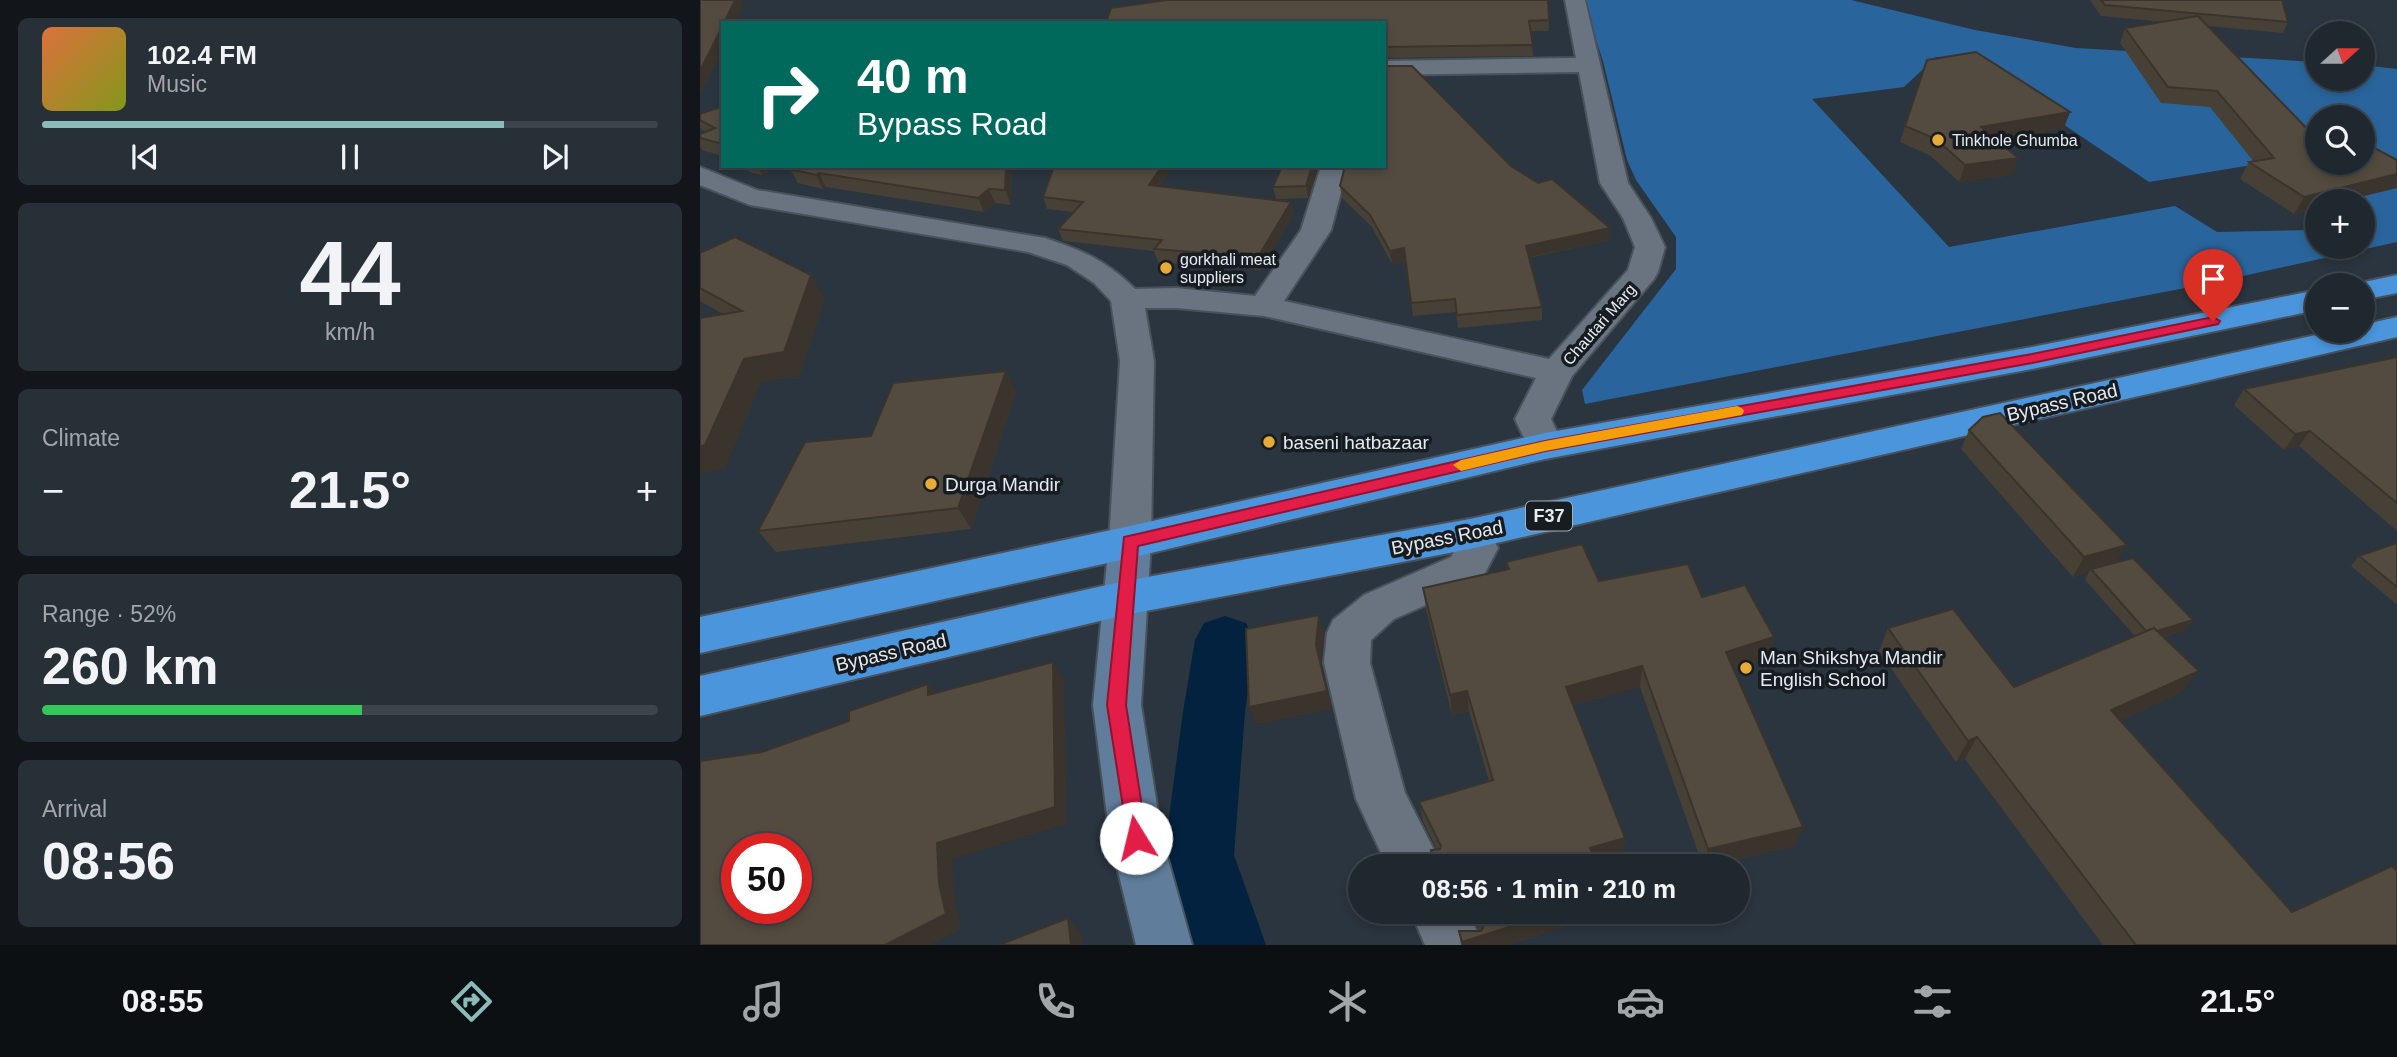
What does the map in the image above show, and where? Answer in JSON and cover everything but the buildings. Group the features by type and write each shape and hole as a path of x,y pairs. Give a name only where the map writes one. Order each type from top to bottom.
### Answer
{"highway":[{"path":"2375,288 2397,284"},
{"path":"700,635 1130,542 1545,446 2032,358 2305,302"},
{"name":"Bypass Road","path":"700,696 1125,598 1470,534 2397,327"}],"main road":[{"path":"1130,542 1117,705 1136,838 1164,945"}],"street":[{"name":"Chautari Marg","path":"1545,446 1534,419 1557,373 1643,272 1650,247 1637,218 1614,183 1575,0"},
{"path":"1386,68 1590,65"},
{"path":"1264,306 1316,230 1334,168"},
{"path":"700,175 750,197 1034,244 1078,260 1105,276 1127,299 1137,360 1130,542"},
{"path":"750,197 781,178"},
{"path":"1127,299 1176,298 1264,306 1557,373"},
{"path":"1409,854 1381,799 1347,663 1349,633 1379,607 1466,569 1477,548 1470,534"},
{"path":"1444,924 1455,945"}],"shaded area":[{"path":"1583,0 1851,0 1975,30 2076,48 2305,61 2305,91 2375,91 2375,66 2397,69 2397,242 2375,247 2375,189 2321,189 2270,162 2149,182 1978,67 1950,58 1936,57 1904,87 1812,99 1949,247 2175,206 2217,232 2305,230 2305,259 2320,259 2216,282 1585,404 1582,390 1676,269 1676,237 1636,180 1627,160 1603,61"}],"waterway":[{"path":"1225,640 1214,712 1199,855 1229,945"}],"slow traffic":[{"path":"1461,465 1545,446 1737,411"}],"place":[{"name":"Tinkhole Ghumba","path":"1938,140"},
{"name":"gorkhali meat suppliers","path":"1166,268"},
{"name":"baseni hatbazaar","path":"1269,442"},
{"name":"Durga Mandir","path":"931,484"},
{"name":"Man Shikshya Mandir English School","path":"1746,668"}],"route":[{"path":"1136,838 1117,705 1130,542 1545,446 2032,358 2213,321"}]}
